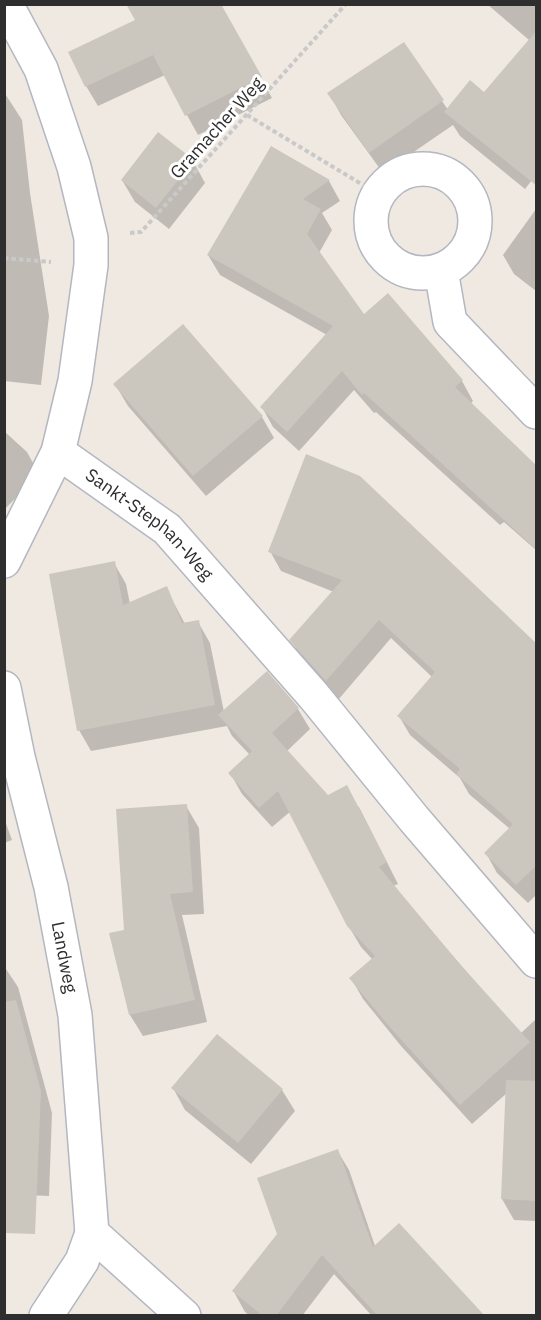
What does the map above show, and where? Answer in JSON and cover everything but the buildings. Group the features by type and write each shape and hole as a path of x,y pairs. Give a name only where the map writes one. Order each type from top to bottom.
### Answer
{"street":[{"path":"4,561 58,452 75,381 91,265 91,238 74,166 41,69 6,4"},
{"path":"420,168 450,176 470,198 476,219 473,239 461,258 441,270 424,274 396,266 378,248 370,218 378,194 396,176 420,168"},
{"path":"441,270 450,322 537,412"},
{"name":"Sankt-Stephan-Weg","path":"58,452 167,528 313,695 414,819 537,961"},
{"name":"Landweg","path":"4,688 18,757 51,887 75,1015 92,1233 82,1261 46,1316"},
{"path":"92,1233 184,1316"}],"path":[{"name":"Gramacher Weg","path":"91,238 141,232 346,4"},
{"path":"247,115 378,194"}]}
